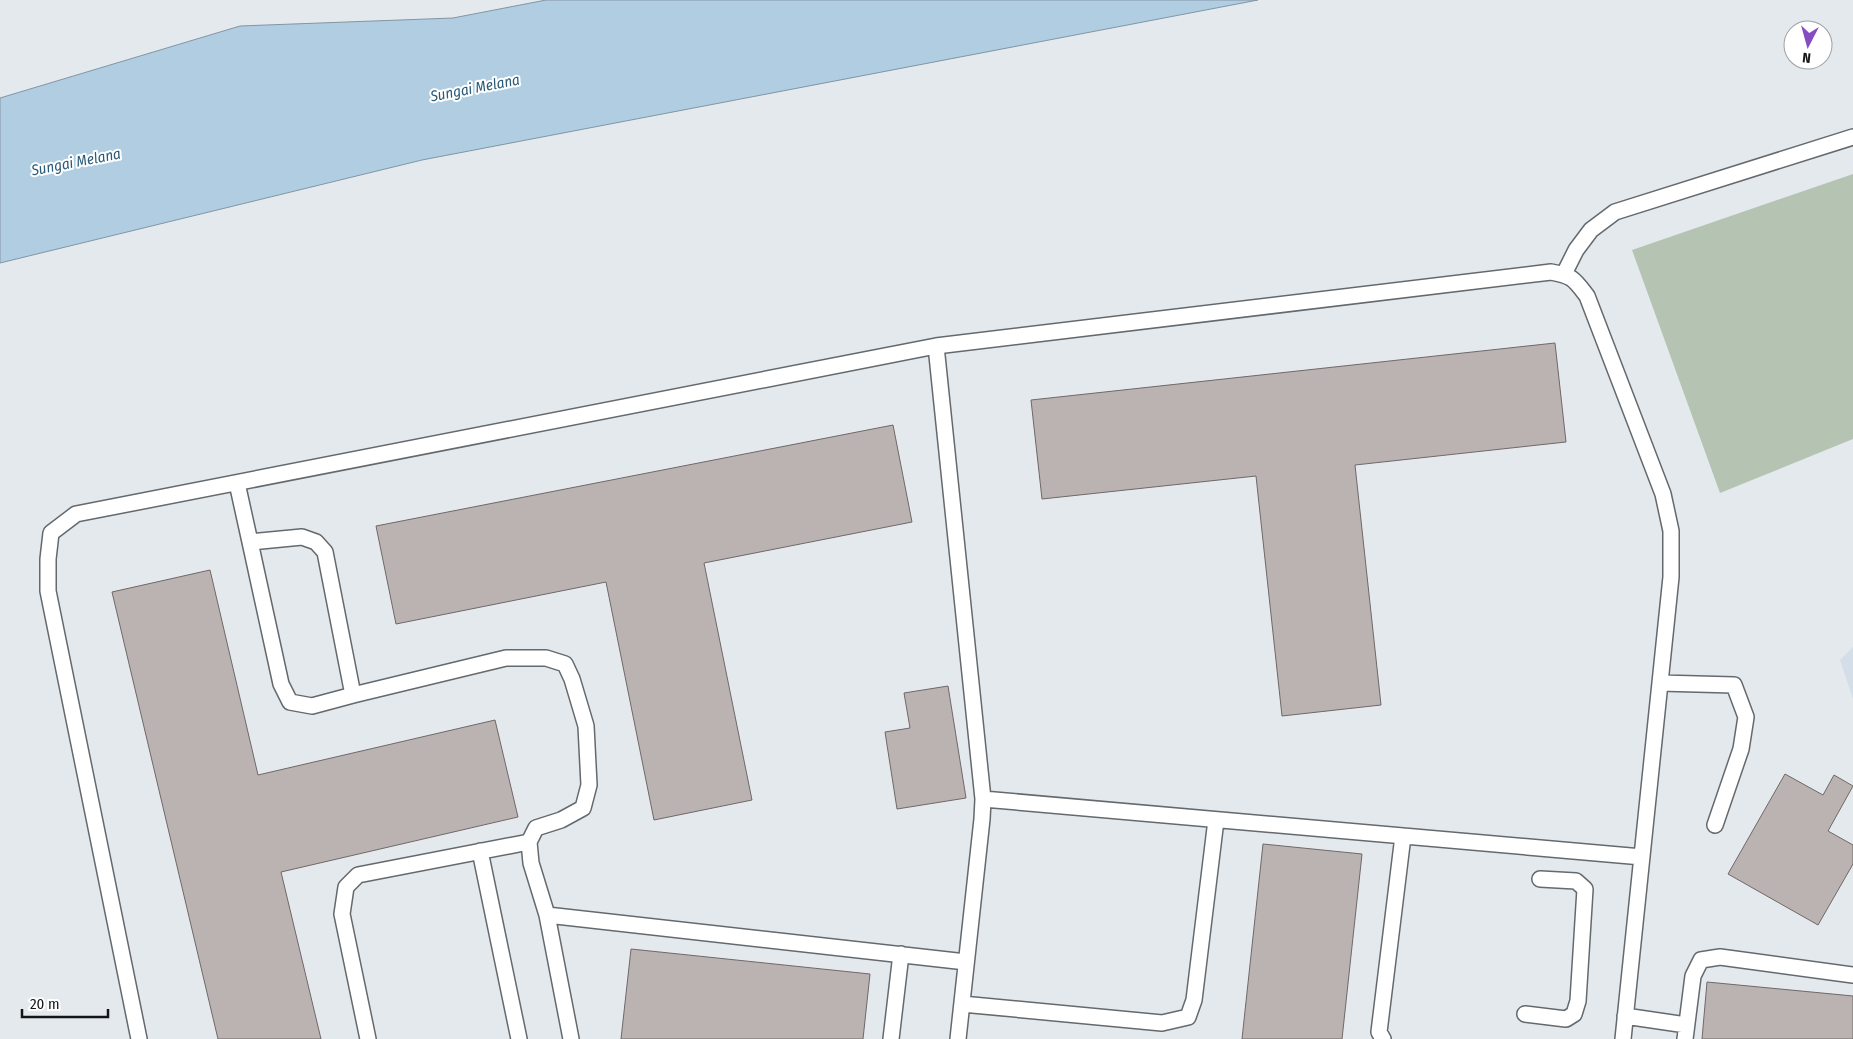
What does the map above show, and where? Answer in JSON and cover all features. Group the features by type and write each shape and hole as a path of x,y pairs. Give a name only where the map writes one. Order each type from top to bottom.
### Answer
{"lane":[{"path":"1564,274 1576,250 1591,230 1615,212 1853,137"},
{"path":"139,1039 48,591 48,559 51,533 76,514 936,346 1551,272 1574,278 1588,296 1663,494 1671,531 1671,577 1623,1039"},
{"path":"936,346 982,799 982,819 958,1039"},
{"path":"237,483 282,684 290,702 312,706 506,658 546,658 565,664 572,679 586,726 589,785 583,808 561,820 536,828 529,842 531,863 547,915 571,1039"},
{"path":"250,542 302,537 316,542 325,552 353,695"},
{"path":"1660,683 1734,685 1746,717 1741,749 1715,825"},
{"path":"982,799 1642,857"},
{"path":"962,1004 1162,1023 1188,1017 1194,1000 1216,820"},
{"path":"1383,1039 1379,1032 1403,836"},
{"path":"368,1039 342,914 346,887 358,874 529,842"},
{"path":"480,851 519,1039"},
{"path":"1525,1014 1566,1019 1574,1014 1578,1001 1585,889 1576,881 1540,879"},
{"path":"547,915 966,962"},
{"path":"891,1039 901,954"},
{"path":"1625,1016 1686,1032 1693,976 1701,960 1720,958 1853,975"}],"shaded area":[{"path":"1853,647 1853,699 1840,660"}],"green space":[{"path":"1853,174 1853,439 1720,493 1632,250"}],"water":[{"name":"Sungai Melana","path":"546,0 1258,0 422,160 0,263 0,98 240,26 453,18"}],"building":[{"path":"1555,343 1566,442 1355,465 1381,705 1282,716 1256,476 1042,499 1031,400"},
{"path":"893,425 912,522 704,563 752,800 654,820 606,582 396,624 376,526"},
{"path":"210,570 258,775 495,720 518,817 281,872 321,1039 218,1039 112,592"},
{"path":"948,686 966,798 897,809 885,732 910,728 904,693"},
{"path":"1785,774 1823,795 1834,775 1853,786 1828,831 1853,845 1853,864 1818,925 1728,874"},
{"path":"1263,844 1362,854 1342,1039 1242,1039"},
{"path":"631,949 870,974 863,1039 621,1039"},
{"path":"1707,982 1853,996 1853,1039 1702,1039"}]}
